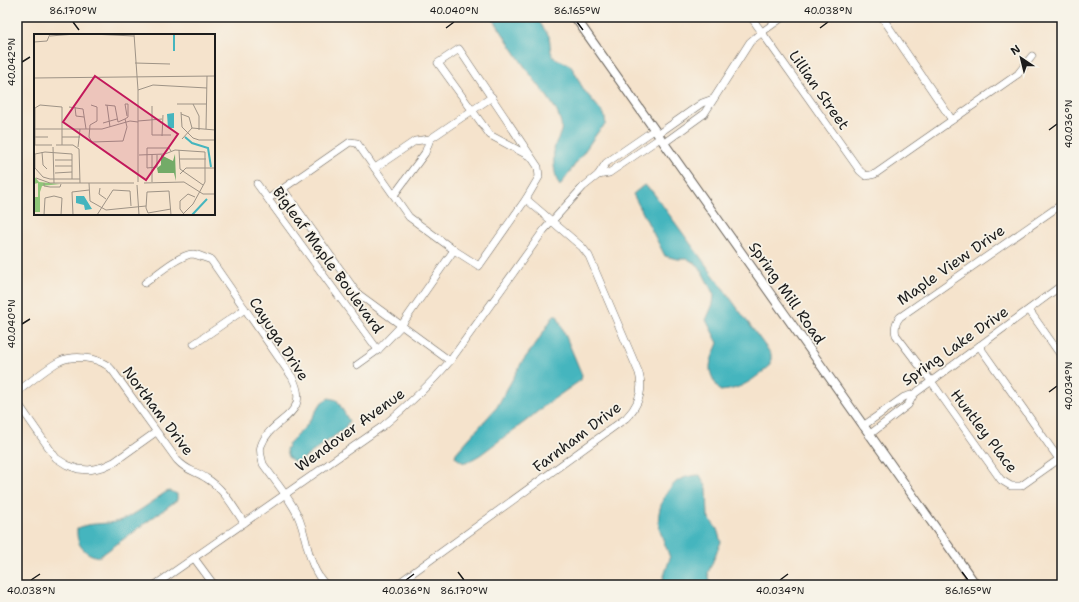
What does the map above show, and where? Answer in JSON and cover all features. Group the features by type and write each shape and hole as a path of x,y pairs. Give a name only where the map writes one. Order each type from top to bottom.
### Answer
{"street":[{"name":"Spring Mill Road","path":"575,17 976,585"},
{"name":"Lillian Street","path":"751,17 860,171 866,176 875,174 952,120"},
{"path":"598,175 606,163 704,114 750,42 783,17"},
{"path":"882,17 952,120 1018,74 1032,56"},
{"path":"268,199 350,142 357,143 409,217 454,250 479,266 526,199 539,177 538,167 459,49 438,63 490,135 531,157"},
{"path":"375,168 415,141 430,139 492,97"},
{"path":"659,136 702,103 713,99"},
{"name":"Wendover Avenue","path":"155,585 383,426 417,397 450,361 551,220 583,187 598,175 609,173 659,136"},
{"path":"394,195 425,153 430,139"},
{"name":"Bigleaf Maple Boulevard","path":"257,184 378,350"},
{"name":"Bigleaf Maple Boulevard","path":"283,189 357,293 450,361"},
{"path":"526,199 551,220"},
{"name":"Maple View Drive","path":"931,382 896,335 894,328 896,321 906,312 1062,204"},
{"name":"Farnham Drive","path":"396,585 626,418 632,412 640,398 642,389 639,373 589,256 582,246 551,220"},
{"path":"357,365 378,350 401,326 454,250"},
{"name":"Cayuga Drive","path":"145,283 179,259 191,254 211,260 292,377 297,386 298,395 295,408 287,417 270,429 261,447 263,464 300,520 308,554 314,568 326,585"},
{"name":"Spring Lake Drive","path":"863,426 904,397 914,394 931,382 1062,285"},
{"path":"194,344 245,309"},
{"path":"1028,310 1062,357"},
{"path":"979,346 1061,459"},
{"name":"Northam Drive","path":"17,392 59,362 70,358 99,361 108,366 177,460 184,468 205,477 220,489 244,523"},
{"name":"Huntley Place","path":"931,382 1000,480 1006,484 1011,486 1021,486 1061,459"},
{"path":"869,435 908,405 914,394"},
{"path":"17,402 56,458 67,465 78,469 89,470 103,467 114,462 156,432"},
{"path":"194,558 214,585"}],"water":[{"path":"489,17 536,17 549,36 553,57 570,65 583,89 604,114 606,124 598,132 560,186 556,178 554,161 554,149 561,129 559,117 553,104 521,62 496,23"},
{"path":"644,185 652,191 771,354 771,365 754,379 742,386 720,391 712,378 710,368 718,343 706,320 713,304 714,295 699,266 688,259 677,259 665,256 633,194"},
{"path":"554,315 557,315 582,375 581,380 548,403 480,455 466,463 462,462 455,457 456,453 497,407 522,362"},
{"path":"329,398 337,400 349,421 344,429 300,461 293,461 288,457 286,450 289,443 306,426 322,402"},
{"path":"694,475 700,475 707,488 708,517 717,529 721,542 708,573 711,585 661,585 670,558 661,534 658,520 662,502 668,491 676,482"},
{"path":"170,491 177,494 177,500 99,557 93,556 85,551 79,544 77,529 91,524 119,521 137,512 166,492"}]}
